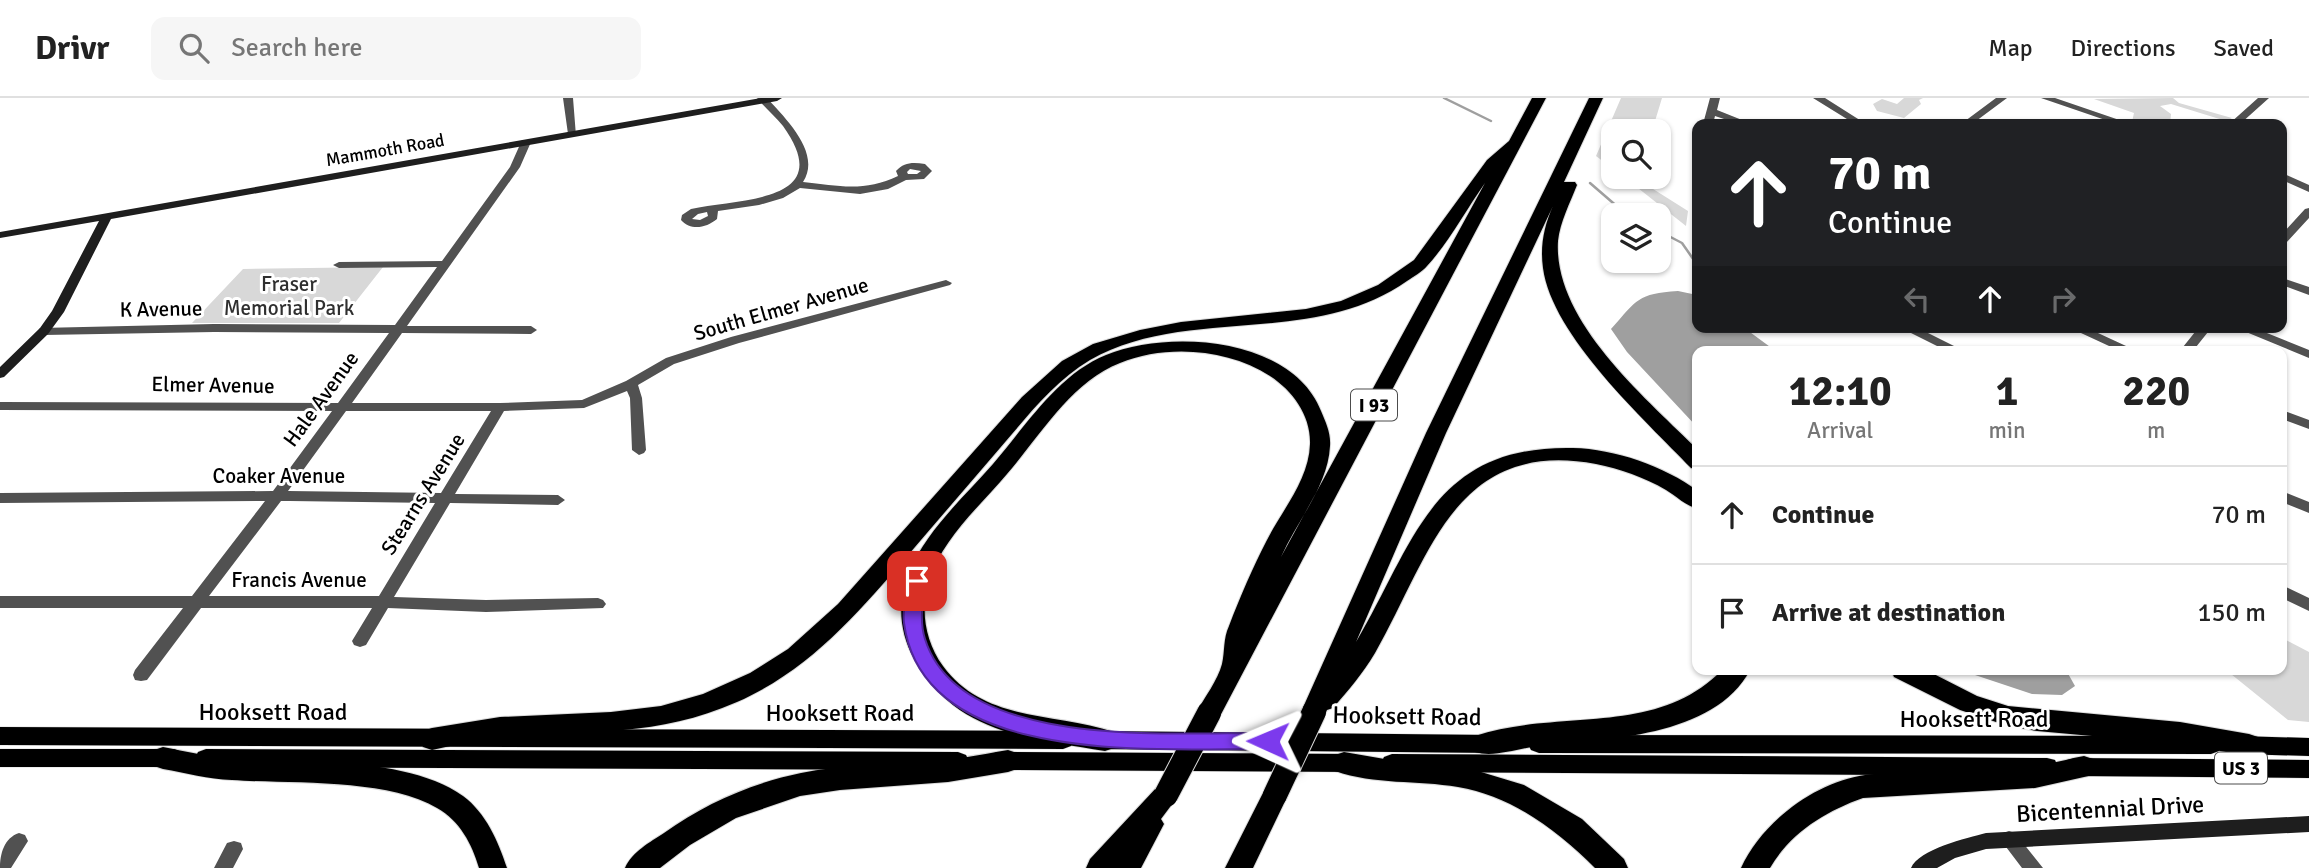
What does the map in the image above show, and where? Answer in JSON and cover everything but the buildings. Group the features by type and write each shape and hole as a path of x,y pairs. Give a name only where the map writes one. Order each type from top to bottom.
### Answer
{"highway":[{"name":"I 93","path":"1126,868 1539,98"},
{"path":"1595,102 1587,142 1557,215 1550,241 1556,287 1569,315 1586,341 1692,456"},
{"path":"1240,868 1314,712 1436,433 1595,102"},
{"path":"432,739 499,727 606,723 660,717 690,709 758,681 788,663 828,629 1059,372 1099,348 1138,335 1170,329 1308,315 1370,296 1406,276 1420,264 1492,163 1515,143"},
{"path":"1105,740 997,719 975,709 953,695 937,678 916,639 912,620 913,600 925,563 972,501 1060,399 1087,374 1112,360 1142,350 1175,347 1217,349 1254,357 1287,378 1311,406 1320,432 1317,469 1278,540 1237,636 1234,668"},
{"path":"1314,712 1363,653 1440,510 1464,484 1487,469 1511,459 1528,456 1584,456 1653,475 1692,498"},
{"path":"1484,744 1645,724 1690,709 1713,695 1733,675"},
{"path":"1913,675 1958,698 2008,716 2037,721 2180,733 2249,745"},
{"path":"163,758 227,769 388,779 419,787 448,800 469,818 483,839 493,868"},
{"path":"639,868 702,822 753,798 778,790 824,780 940,772 1007,761"},
{"path":"1344,763 1402,773 1458,776 1515,793 1572,827 1614,868"},
{"path":"1755,868 1775,838 1789,824 1819,804 1854,790 2035,777 2084,767"},
{"path":"1100,868 1166,795"},
{"path":"1253,868 1275,795"}],"main road":[{"name":"Mammoth Road","path":"0,235 777,98"},
{"path":"0,374 44,331 70,291 106,217"},
{"name":"Hooksett Road","path":"0,736 2309,747"},
{"name":"Hooksett Road","path":"0,758 2309,769"},
{"name":"Bicentennial Drive","path":"1920,868 1951,851 1986,841 2309,824"}],"street":[{"path":"568,98 573,134"},
{"path":"1709,119 1715,98"},
{"path":"1818,98 1853,119"},
{"path":"1973,119 2002,98"},
{"path":"2046,98 2111,119"},
{"path":"2240,119 2264,98"},
{"path":"763,99 797,142 804,171 801,185"},
{"path":"1711,111 1733,119"},
{"name":"Hale Avenue","path":"141,675 277,496 446,264 515,167 526,142"},
{"path":"712,208 780,196 801,185 867,191 884,187 904,177"},
{"path":"2287,178 2309,189"},
{"path":"2287,235 2309,211"},
{"path":"339,265 446,264"},
{"name":"South Elmer Avenue","path":"631,384 670,361 735,340 946,283"},
{"path":"2287,283 2309,291"},
{"name":"K Avenue","path":"44,331 214,328 531,330"},
{"path":"1918,333 1947,346"},
{"path":"2088,333 2119,346"},
{"path":"2255,333 2309,354"},
{"path":"631,384 636,398 639,450"},
{"name":"Elmer Avenue","path":"0,406 500,407 584,404 631,384"},
{"name":"Stearns Avenue","path":"360,640 500,407"},
{"path":"2287,416 2309,425"},
{"name":"Coaker Avenue","path":"0,498 277,496 558,500"},
{"path":"2287,498 2309,508"},
{"path":"2287,594 2309,604"},
{"name":"Francis Avenue","path":"0,602 381,602 486,606 598,604"},
{"path":"2009,839 2034,868"},
{"path":"0,868 19,841"},
{"path":"223,868 234,849"}],"green space":[{"path":"1621,98 1662,98 1656,119 1612,119"},
{"path":"1904,98 1923,98 1919,100 1921,104 1904,118 1877,111 1873,104 1882,99 1897,104"},
{"path":"2173,98 2179,103 2232,118 2220,119 2171,104 2160,106 2171,114 2170,119 2133,119 2134,113 2094,99"},
{"path":"1601,144 1601,160 1596,156"},
{"path":"1639,189 1653,189 1688,211 1686,226 1671,214 1671,203 1657,203"},
{"name":"Fraser Memorial Park","path":"383,267 339,323 192,323 243,269"},
{"path":"2287,641 2309,652 2309,722 2288,720 2232,675 2287,675"}],"shaded area":[{"path":"1678,291 1692,294 1692,333 1751,333 1769,346 1692,346 1692,422 1627,352 1611,329 1639,300 1654,294"},
{"path":"1975,675 2069,675 2075,686 2062,695 2032,694"}],"waterway":[{"path":"1444,98 1491,121"},
{"path":"1590,183 1613,203"},
{"path":"1671,237 1682,243 1692,257"}],"route":[{"path":"917,581 912,620 916,639 925,659 937,678 953,695 975,709 997,719 1105,740 1268,741"}]}
